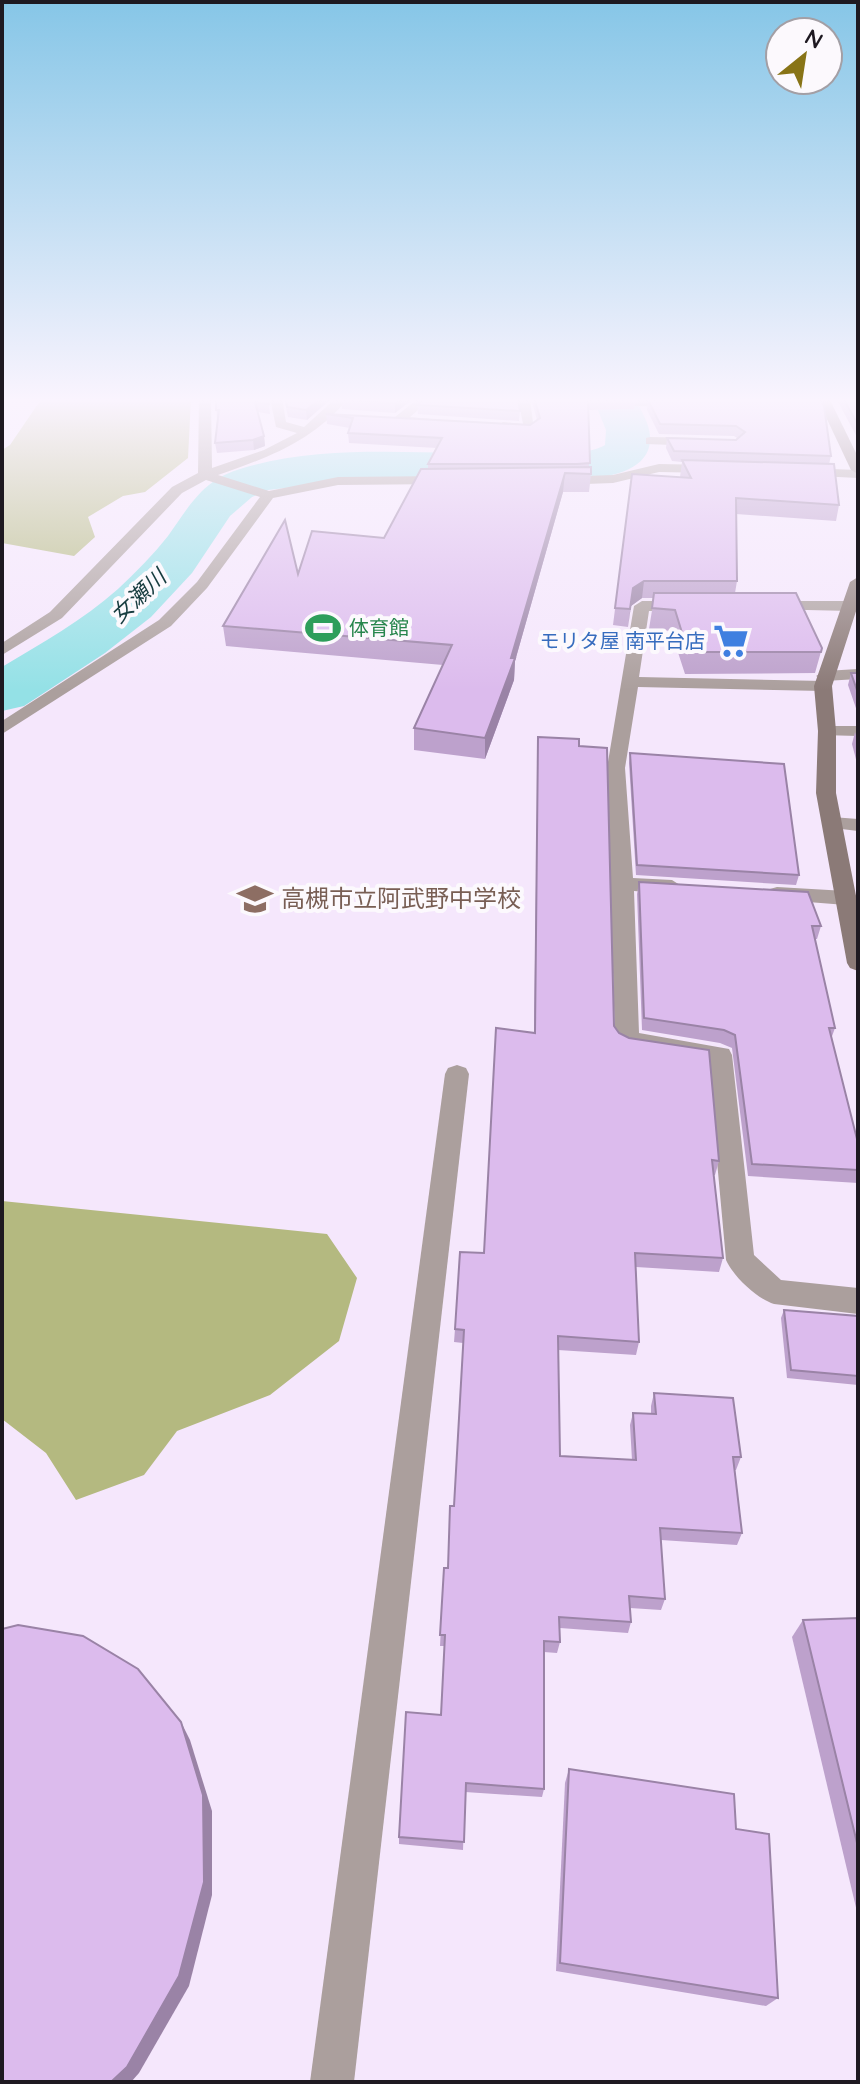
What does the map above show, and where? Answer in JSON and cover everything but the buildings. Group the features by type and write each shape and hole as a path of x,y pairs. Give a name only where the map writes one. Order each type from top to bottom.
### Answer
{"main road":[{"path":"858,582 824,681 826,793 858,963"}],"street":[{"path":"2,650 56,615 172,495"},
{"path":"2,729 165,623 202,585 260,495"},
{"path":"703,606 642,606 616,768 627,1040 720,1055 740,1260 774,1292 858,1301"},
{"path":"749,606 851,606"},
{"path":"630,682 824,681 858,674"},
{"path":"827,731 858,731"},
{"path":"832,823 858,825"},
{"path":"623,884 700,889"},
{"path":"746,892 846,898"},
{"path":"332,2082 457,1074"}],"green space":[{"path":"2,495 127,495 88,517 95,537 74,556 2,543"},
{"path":"2,1201 327,1234 357,1278 339,1341 270,1395 177,1431 144,1475 76,1500 46,1453 2,1419"}],"waterway":[{"name":"女瀬川","path":"2,693 85,641 132,605 174,562 213,506 224,495"}],"place":[{"name":"体育館","path":"323,628"},
{"name":"モリタ屋 南平台店","path":"731,641"},
{"name":"高槻市立阿武野中学校","path":"255,899"}]}
